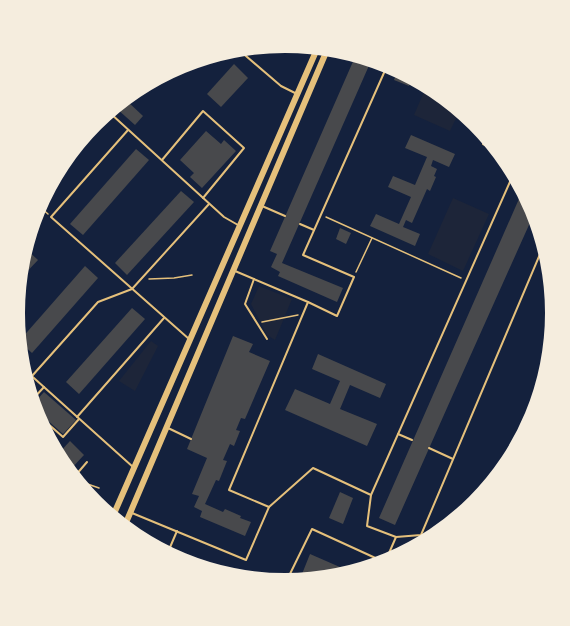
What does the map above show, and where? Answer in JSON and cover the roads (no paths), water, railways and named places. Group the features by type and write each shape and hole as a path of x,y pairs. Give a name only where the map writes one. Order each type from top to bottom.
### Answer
{"main road":[{"path":"116,510 314,55"},
{"path":"127,519 324,56"}],"lane":[{"path":"246,56 281,86 297,94"},
{"path":"233,270 337,316 354,277 304,255 384,73"},
{"path":"162,160 203,111 244,148 203,198"},
{"path":"115,117 224,217 240,226"},
{"path":"128,130 51,217 190,340"},
{"path":"419,535 396,538 367,526 371,495 510,182"},
{"path":"33,375 98,302 132,289 209,204"},
{"path":"260,206 285,216"},
{"path":"300,224 314,230"},
{"path":"423,533 539,257"},
{"path":"254,279 245,304 267,340"},
{"path":"269,507 229,490 308,302"},
{"path":"52,427 63,437 164,318"},
{"path":"33,377 134,468"},
{"path":"38,394 44,387"},
{"path":"167,428 191,439"},
{"path":"398,434 412,440"},
{"path":"429,448 454,459"},
{"path":"79,471 87,462"},
{"path":"130,512 246,560 269,507 313,468 371,495"},
{"path":"291,573 312,529 374,557"},
{"path":"170,546 177,531"},
{"path":"390,550 396,538"}]}
